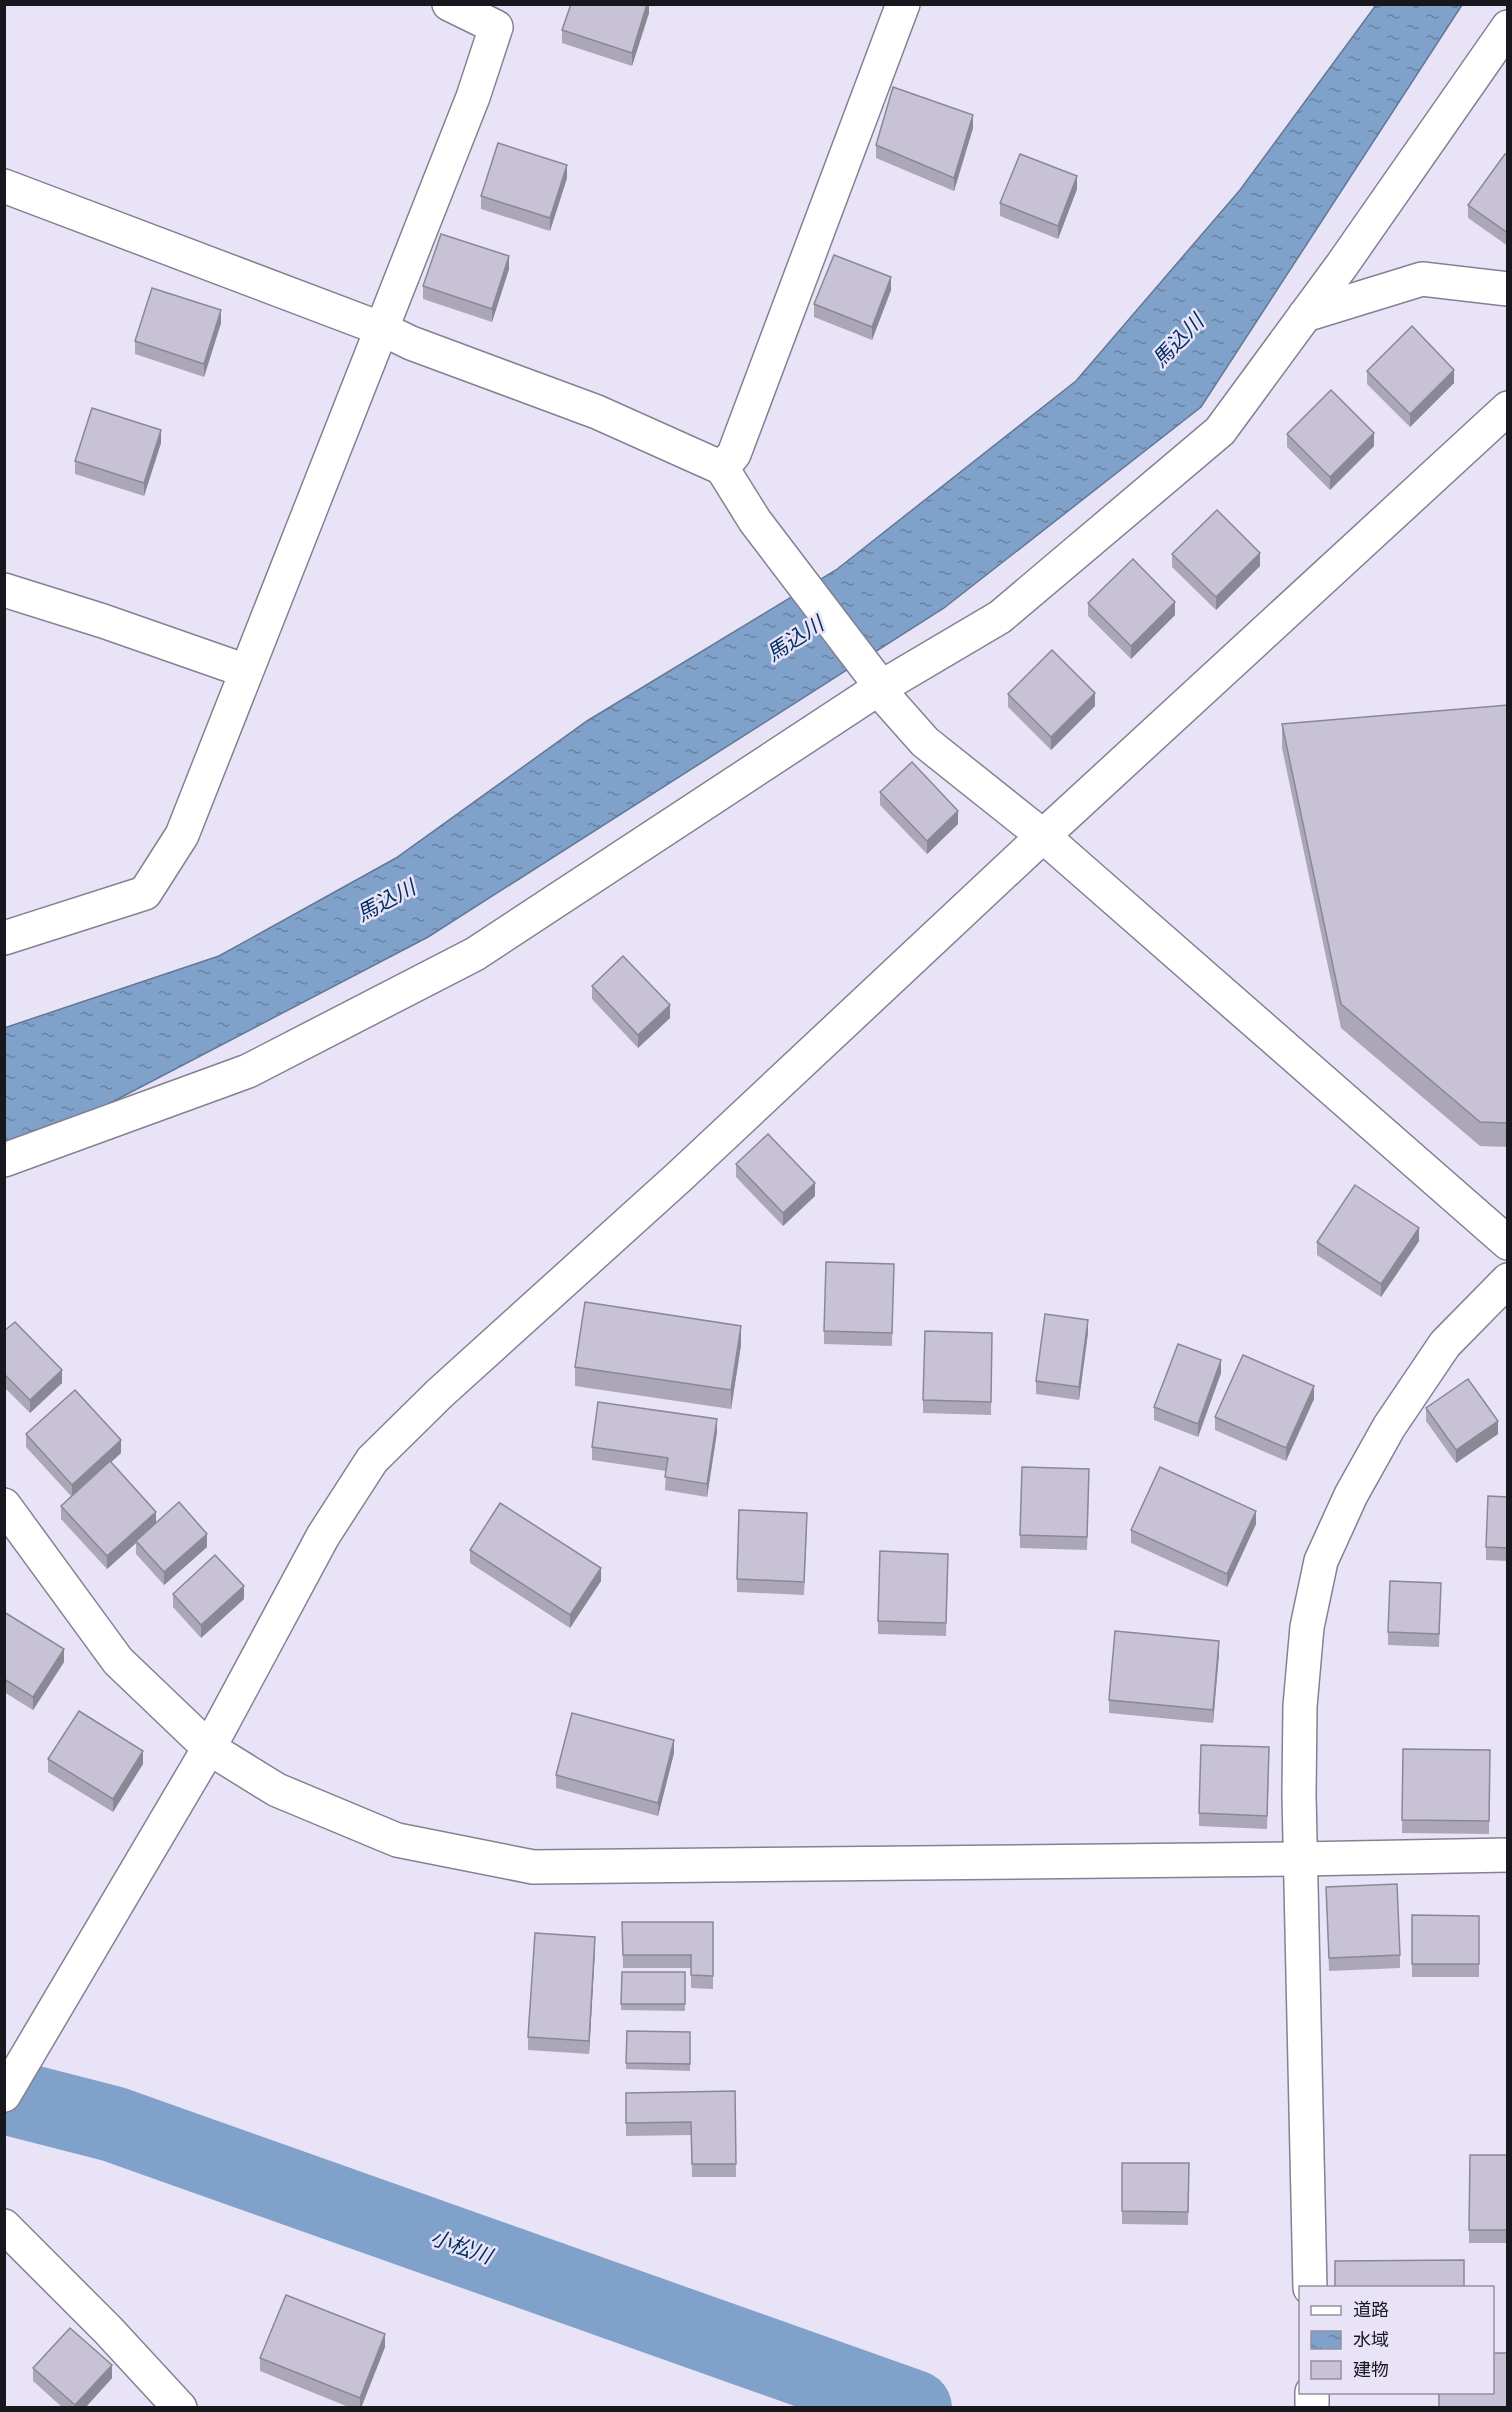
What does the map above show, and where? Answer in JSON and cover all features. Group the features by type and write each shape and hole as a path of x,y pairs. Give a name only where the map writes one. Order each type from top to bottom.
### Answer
{"street":[{"path":"4,938 145,893 182,835 473,97 496,27 449,4"},
{"path":"722,468 734,454 903,4"},
{"path":"4,1160 248,1071 474,954 877,685 1000,616 1220,431 1305,315 1508,27"},
{"path":"4,186 597,412 722,468 755,521 877,685 925,742 1043,836 1508,1243"},
{"path":"1305,315 1422,279 1508,289"},
{"path":"4,2094 209,1748 323,1536 372,1460 439,1394 680,1176 1043,836 1508,408"},
{"path":"4,590 103,621 246,671"},
{"path":"1310,2286 1300,1859 1300,1706 1307,1626 1321,1561 1351,1495 1389,1427 1445,1344 1508,1280"},
{"path":"4,1505 118,1661 209,1748 277,1790 397,1840 533,1867 1508,1855"},
{"path":"4,2226 108,2330 180,2408"}],"water":[{"name":"馬込川","path":"1376,5 1462,5 1201,407 944,608 428,937 24,1148 5,1152 4,1028 219,956 396,858 587,721 836,570 1076,381 1240,190"}],"building":[{"path":"571,4 647,4 632,53 562,30"},
{"path":"893,87 973,115 954,178 876,145"},
{"path":"498,143 567,165 550,218 481,196"},
{"path":"1020,154 1077,176 1058,226 1000,203"},
{"path":"1505,154 1508,156 1508,233 1468,205"},
{"path":"441,234 509,256 492,309 423,286"},
{"path":"834,255 891,277 872,327 814,304"},
{"path":"152,288 221,310 204,364 135,341"},
{"path":"1412,326 1454,370 1410,414 1367,371"},
{"path":"1331,390 1374,433 1330,477 1287,434"},
{"path":"92,408 161,430 144,483 75,461"},
{"path":"1217,510 1260,553 1216,597 1172,554"},
{"path":"1133,559 1175,602 1131,646 1088,603"},
{"path":"1052,650 1095,693 1051,737 1008,694"},
{"path":"1508,705 1508,1123 1480,1122 1341,1004 1282,724"},
{"path":"912,762 958,811 927,841 880,792"},
{"path":"623,956 670,1005 638,1035 592,986"},
{"path":"768,1134 815,1183 783,1213 736,1164"},
{"path":"1355,1185 1419,1228 1381,1284 1317,1242"},
{"path":"826,1262 894,1264 892,1333 824,1331"},
{"path":"585,1302 741,1326 731,1390 575,1367"},
{"path":"1045,1314 1088,1320 1079,1387 1036,1381"},
{"path":"15,1322 62,1370 30,1400 4,1374 4,1331"},
{"path":"925,1331 992,1333 991,1402 923,1400"},
{"path":"1178,1344 1221,1360 1198,1424 1154,1407"},
{"path":"1243,1355 1314,1386 1286,1448 1215,1417"},
{"path":"1468,1379 1498,1421 1456,1450 1426,1408"},
{"path":"75,1390 121,1440 72,1485 26,1434"},
{"path":"598,1402 717,1419 707,1484 665,1477 668,1458 592,1447"},
{"path":"110,1461 156,1512 107,1556 61,1506"},
{"path":"1022,1467 1089,1469 1087,1537 1020,1535"},
{"path":"1160,1467 1256,1511 1227,1574 1131,1530"},
{"path":"1488,1496 1508,1497 1508,1548 1486,1547"},
{"path":"179,1502 207,1534 164,1572 136,1541"},
{"path":"500,1503 601,1568 570,1615 470,1550"},
{"path":"739,1510 807,1513 804,1582 737,1579"},
{"path":"880,1551 948,1554 946,1623 878,1621"},
{"path":"215,1555 244,1586 201,1625 173,1594"},
{"path":"1390,1581 1441,1583 1439,1634 1388,1632"},
{"path":"4,1612 64,1649 33,1697 4,1679"},
{"path":"1115,1631 1219,1641 1213,1710 1109,1700"},
{"path":"1508,1663 1508,1713 1507,1713"},
{"path":"79,1711 143,1751 113,1799 48,1759"},
{"path":"572,1713 674,1740 658,1803 556,1775"},
{"path":"1201,1745 1269,1747 1267,1816 1199,1813"},
{"path":"1403,1749 1490,1750 1489,1821 1402,1820"},
{"path":"1397,1884 1400,1955 1329,1958 1326,1887"},
{"path":"1412,1915 1479,1916 1479,1964 1412,1964"},
{"path":"622,1922 713,1922 713,1976 691,1975 691,1955 623,1955"},
{"path":"535,1933 595,1937 589,2041 528,2037"},
{"path":"622,1972 685,1972 685,2004 621,2004"},
{"path":"627,2031 690,2032 690,2064 626,2063"},
{"path":"735,2091 736,2164 692,2164 691,2122 626,2123 626,2093"},
{"path":"1470,2155 1508,2155 1508,2230 1469,2230"},
{"path":"1122,2163 1189,2163 1188,2212 1122,2211"},
{"path":"1464,2260 1464,2286 1335,2286 1335,2261"},
{"path":"286,2295 385,2334 360,2398 260,2358"},
{"path":"70,2328 112,2365 75,2405 33,2368"},
{"path":"1494,2353 1508,2353 1508,2408 1439,2408 1439,2394 1494,2394"}],"waterway":[{"name":"小松川","path":"4,2096 113,2124 914,2408"}]}
